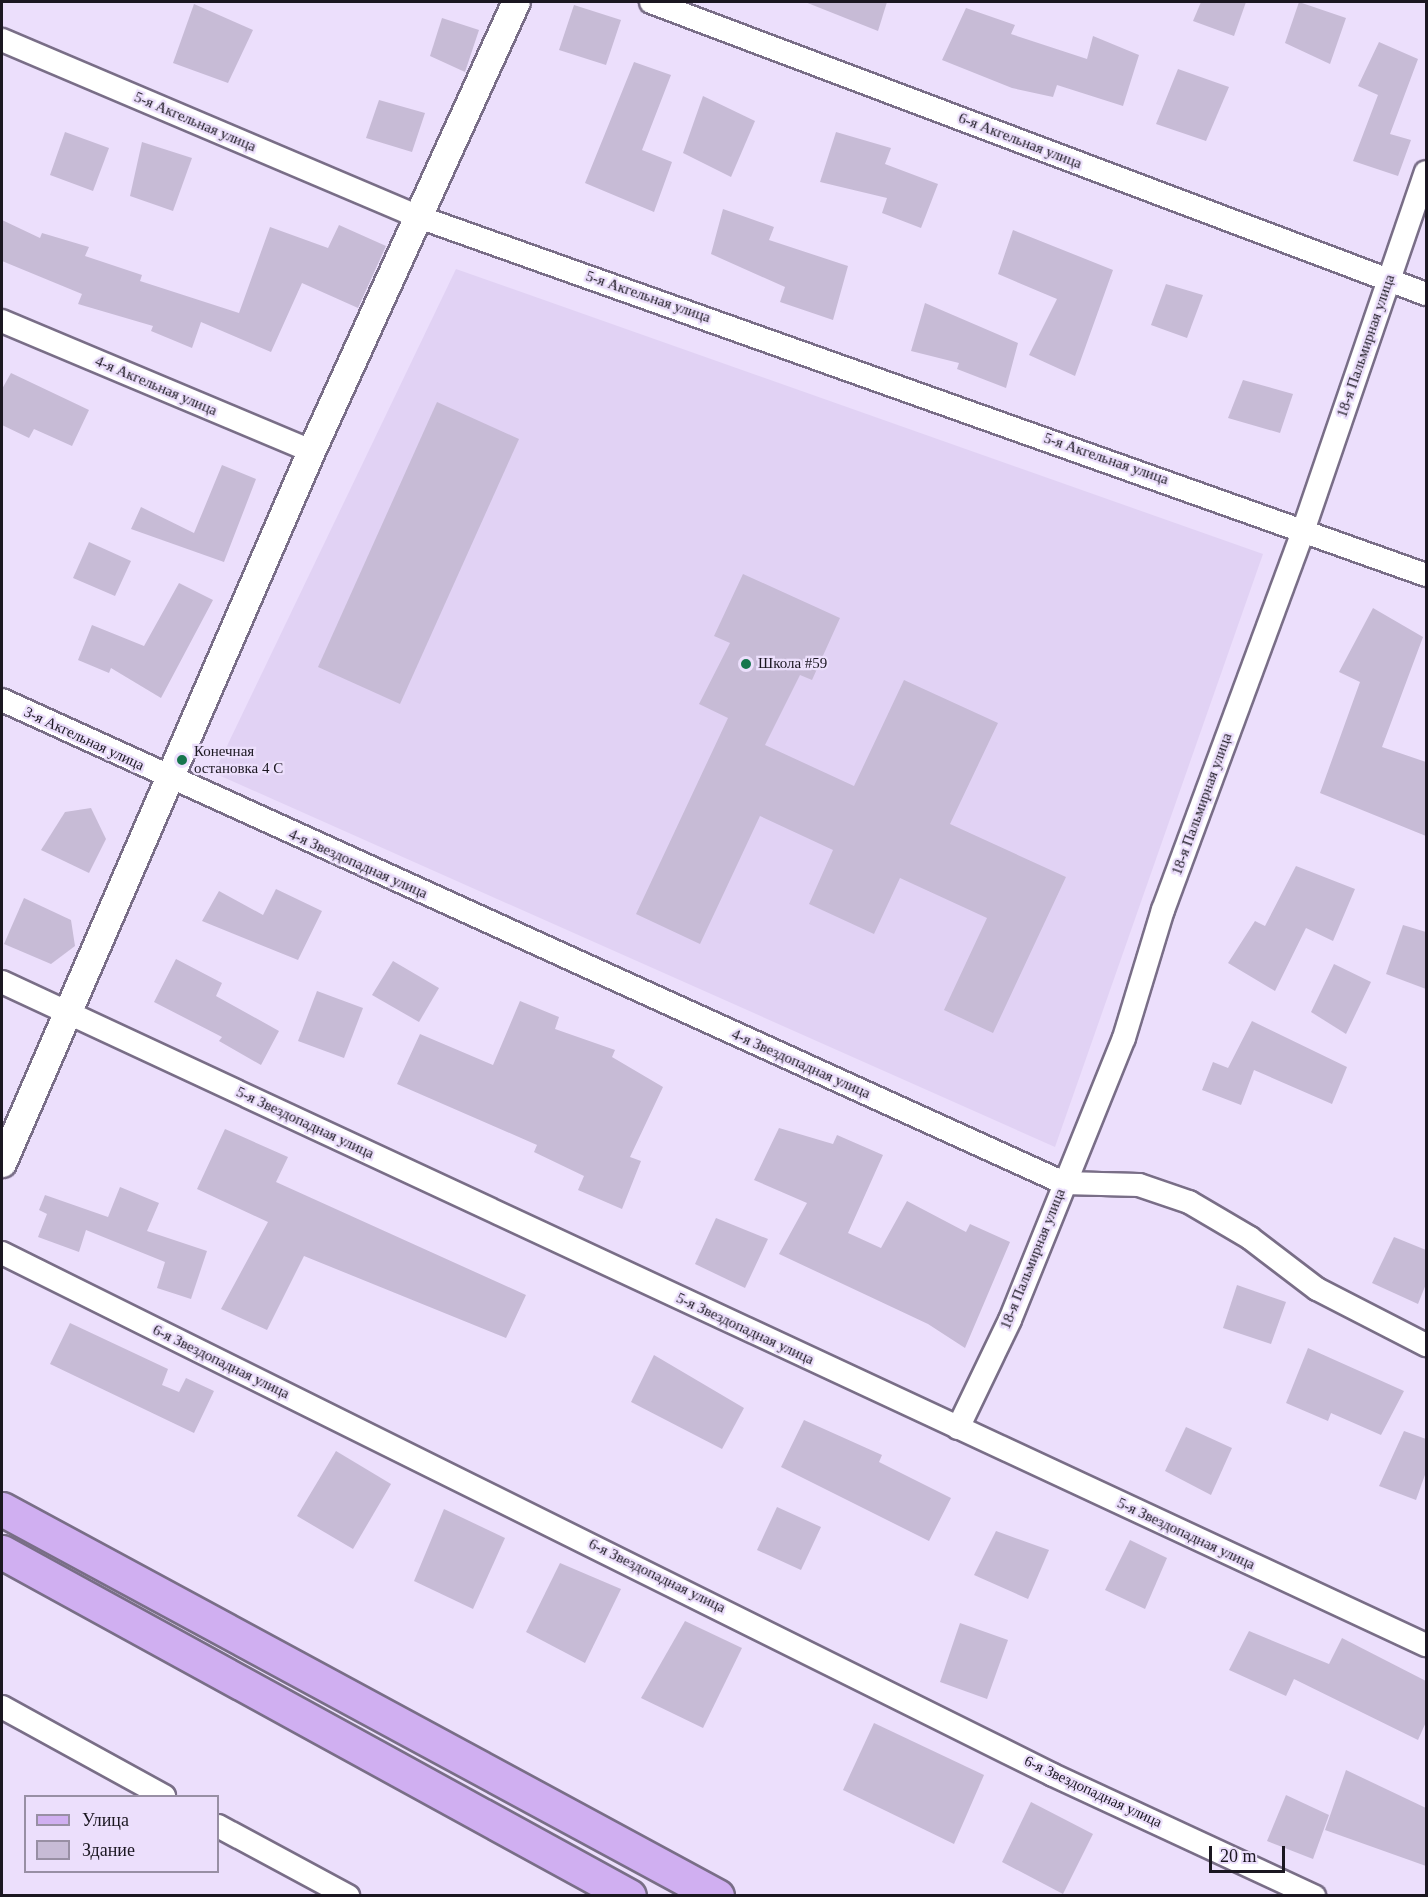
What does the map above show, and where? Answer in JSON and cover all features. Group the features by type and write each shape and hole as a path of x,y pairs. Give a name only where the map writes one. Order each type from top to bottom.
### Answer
{"main road":[{"path":"2,1509 717,1896"},
{"path":"2,1552 629,1896"}],"street":[{"path":"2,1163 167,778 311,451 516,2"},
{"name":"6-я Акгельная улица","path":"651,2 1426,294"},
{"name":"5-я Акгельная улица","path":"2,40 419,217 1304,528 1426,575"},
{"name":"18-я Пальмирная улица","path":"958,1428 1010,1320 1124,1038 1162,910 1304,528 1426,172"},
{"name":"4-я Акгельная улица","path":"2,321 311,451"},
{"name":"3-я Акгельная улица","path":"2,700 167,778"},
{"name":"4-я Звездопадная улица","path":"167,778 1064,1183 1139,1185 1190,1202 1250,1238 1317,1289 1426,1345"},
{"name":"5-я Звездопадная улица","path":"2,982 1426,1645"},
{"name":"6-я Звездопадная улица","path":"2,1253 1053,1775 1314,1896"},
{"path":"2,1707 160,1795"},
{"path":"219,1827 348,1896"}],"shaded area":[{"name":"Школа #59","path":"456,269 1263,554 1055,1147 214,773"}],"building":[{"path":"805,2 887,2 878,31"},
{"path":"1201,2 1246,2 1234,36 1193,21"},
{"path":"1299,2 1346,18 1330,64 1285,43"},
{"path":"194,4 253,30 228,83 173,63"},
{"path":"574,5 621,20 606,65 559,50"},
{"path":"966,8 1015,25 1011,34 1087,59 1093,36 1139,55 1123,106 1057,85 1053,97 1012,88 942,60"},
{"path":"442,18 479,30 465,72 430,56"},
{"path":"1379,42 1418,59 1390,134 1411,140 1398,176 1353,161 1378,95 1358,86"},
{"path":"634,62 671,75 642,150 672,162 654,212 585,183"},
{"path":"1178,69 1229,87 1206,141 1156,124"},
{"path":"703,96 755,121 731,177 683,153"},
{"path":"379,100 425,113 412,152 366,138"},
{"path":"65,132 109,148 93,191 50,175"},
{"path":"836,132 891,148 885,164 938,184 921,228 882,213 887,198 820,182"},
{"path":"142,142 192,158 173,211 130,196"},
{"path":"723,209 774,227 769,240 848,266 833,320 780,302 785,287 711,254"},
{"path":"2,220 40,238 42,233 89,247 85,256 142,275 140,281 239,313 270,227 328,248 339,225 386,246 358,308 302,283 271,352 201,322 192,348 151,331 153,326 78,304 82,294 2,261"},
{"path":"1013,230 1113,270 1075,376 1029,355 1057,299 998,274"},
{"path":"1166,284 1203,295 1187,338 1151,325"},
{"path":"925,303 1018,343 1006,388 957,369 959,363 911,351"},
{"path":"11,373 89,410 72,446 34,429 29,438 2,425 2,389"},
{"path":"1243,380 1293,394 1280,433 1228,418"},
{"path":"437,402 519,439 400,704 318,667"},
{"path":"222,465 256,479 224,562 131,529 141,507 194,533"},
{"path":"89,542 131,561 115,596 73,578"},
{"path":"743,574 840,618 812,680 800,675 765,745 854,786 904,680 998,723 950,824 1066,877 993,1033 944,1010 987,918 900,878 874,934 809,904 833,850 760,816 700,944 636,914 728,718 699,704 730,643 714,636"},
{"path":"179,583 213,600 161,698 111,668 109,673 78,660 92,625 144,646"},
{"path":"1373,608 1423,637 1382,747 1426,762 1426,836 1320,793 1360,682 1339,672"},
{"path":"91,808 106,839 89,873 41,850 65,812"},
{"path":"1296,866 1355,889 1333,941 1306,928 1275,991 1228,963 1255,921 1265,926"},
{"path":"276,889 322,911 298,960 202,921 219,891 263,915"},
{"path":"24,898 71,920 75,946 51,964 4,944"},
{"path":"1403,925 1426,932 1426,989 1386,974"},
{"path":"176,959 222,983 216,996 279,1031 261,1065 219,1041 222,1037 154,1002"},
{"path":"393,961 439,988 419,1022 372,995"},
{"path":"1334,964 1371,982 1346,1034 1311,1012"},
{"path":"317,991 363,1008 344,1058 298,1041"},
{"path":"520,1001 559,1017 555,1029 615,1050 612,1057 663,1087 630,1157 641,1161 622,1209 578,1190 584,1176 534,1152 537,1145 397,1084 420,1034 493,1065"},
{"path":"1252,1021 1347,1067 1332,1104 1254,1070 1241,1105 1202,1090 1213,1062 1228,1068"},
{"path":"779,1128 833,1144 837,1135 883,1155 848,1233 881,1248 907,1201 966,1232 970,1224 1010,1242 965,1348 928,1324 779,1254 807,1203 754,1180"},
{"path":"225,1129 288,1157 276,1182 526,1295 506,1338 304,1256 267,1330 221,1309 268,1222 197,1189"},
{"path":"120,1187 159,1203 147,1231 207,1251 191,1299 157,1288 165,1262 86,1230 79,1252 38,1237 47,1214 39,1210 45,1195 108,1217"},
{"path":"716,1218 768,1239 745,1288 695,1264"},
{"path":"1394,1237 1426,1250 1426,1284 1418,1304 1372,1283"},
{"path":"1237,1285 1286,1302 1271,1344 1223,1328"},
{"path":"70,1323 168,1369 162,1385 179,1392 186,1378 214,1391 194,1433 50,1364"},
{"path":"1308,1348 1404,1391 1381,1435 1331,1413 1328,1421 1286,1403"},
{"path":"654,1355 744,1408 722,1449 631,1402"},
{"path":"804,1420 882,1455 879,1462 951,1498 929,1541 781,1467"},
{"path":"1186,1427 1232,1448 1211,1495 1165,1471"},
{"path":"1404,1431 1426,1439 1426,1472 1416,1500 1379,1486"},
{"path":"336,1451 391,1484 353,1549 297,1516"},
{"path":"777,1507 821,1527 801,1570 757,1550"},
{"path":"444,1509 505,1538 473,1609 414,1581"},
{"path":"996,1531 1049,1550 1028,1599 974,1575"},
{"path":"1130,1540 1167,1558 1145,1609 1105,1590"},
{"path":"560,1563 621,1589 585,1663 526,1632"},
{"path":"685,1621 742,1648 703,1728 641,1698"},
{"path":"960,1623 1008,1640 987,1699 940,1682"},
{"path":"1249,1631 1329,1664 1342,1638 1426,1681 1426,1722 1418,1740 1294,1679 1286,1696 1229,1670"},
{"path":"874,1723 984,1775 954,1844 843,1790"},
{"path":"1346,1770 1426,1808 1426,1866 1325,1830"},
{"path":"1286,1795 1329,1815 1313,1859 1267,1841"},
{"path":"1031,1802 1093,1834 1063,1894 1002,1862"}],"place":[{"name":"Школа #59","path":"746,664"},
{"name":"Конечная остановка 4 С","path":"182,760"}]}
